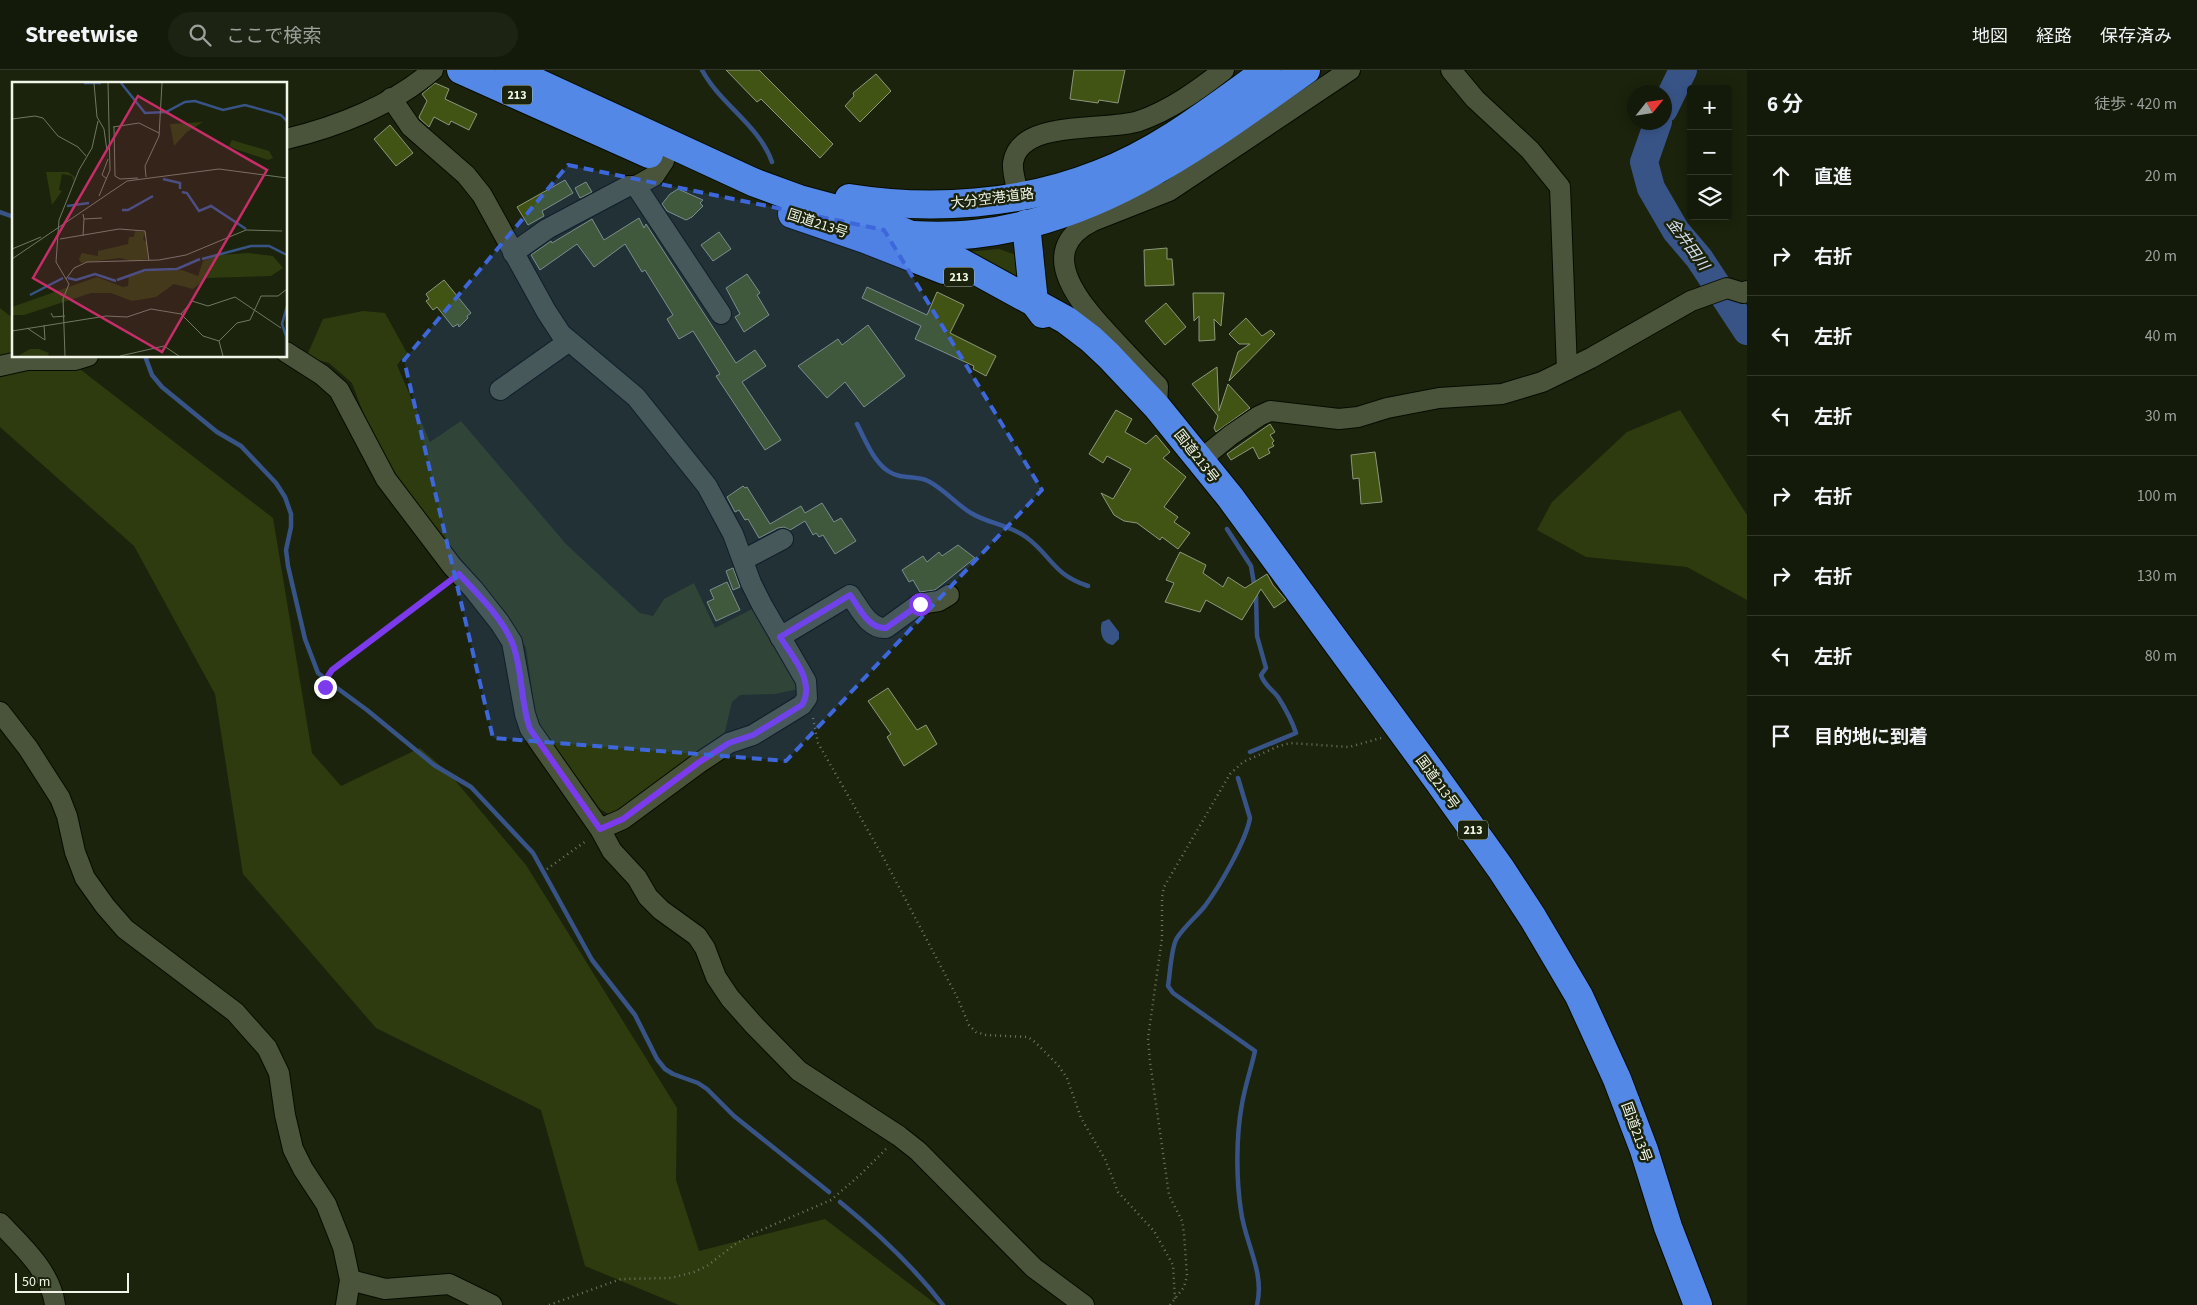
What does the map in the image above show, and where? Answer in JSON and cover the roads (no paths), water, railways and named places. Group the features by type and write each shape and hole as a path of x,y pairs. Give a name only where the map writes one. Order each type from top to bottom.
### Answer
{"highway":[{"name":"国道213号","path":"461,70 753,200 926,262 956,276 1064,336 1157,407"},
{"name":"国道213号","path":"510,70 776,191 870,218 911,235 1066,320 1091,339 1157,407 1230,497 1502,869 1548,942 1579,996 1632,1115 1668,1227 1698,1305"},
{"name":"大分空港道路","path":"691,152 789,185 881,203 931,205 1019,197 1077,182 1130,160 1200,117 1267,70"},
{"name":"大分空港道路","path":"816,222 875,234 973,234 1026,224 1071,211 1137,182 1204,142 1306,70"},
{"path":"1019,197 1046,288 1052,301 1066,320"},
{"path":"1026,224 1034,302 1041,313 1070,330 1091,355"}],"street":[{"path":"288,138 358,115 392,98 433,70"},
{"path":"1019,197 1013,161 1020,146 1030,138 1047,132 1137,122 1172,106 1224,70"},
{"path":"1157,407 1158,386 1089,312 1078,298 1070,283 1065,272 1064,260 1066,248 1072,236 1081,227 1093,221 1169,191 1350,70"},
{"path":"1451,70 1475,99 1530,150 1560,187 1567,370"},
{"path":"392,98 411,127 466,175 474,185 546,311 566,340 621,383 657,421 716,499 733,534 752,583 780,637 806,681 808,688 802,705 753,735 729,743 698,763 623,819 600,829"},
{"path":"513,253 547,229 628,186 636,186 654,176 664,161"},
{"path":"636,186 721,314"},
{"path":"1200,460 1238,430 1270,411 1338,419 1358,417 1388,408 1439,398 1502,394 1542,382 1691,301 1727,288 1743,293 1747,291"},
{"path":"500,390 565,344 566,340"},
{"path":"288,353 322,375 339,390 386,479 459,574 500,623 512,642 525,714 530,729 600,829 612,851 637,878 648,897 661,910 697,936 705,948 716,977 730,998 799,1071 900,1136 918,1151 1034,1268 1084,1305"},
{"path":"0,366 28,360 75,360 82,358"},
{"path":"743,560 784,539"},
{"path":"780,637 850,595 872,626 886,628 920,604 939,601 949,594"},
{"path":"0,712 28,748 60,798 67,816 75,852 85,878 105,906 125,929 235,1012 267,1048 278,1073 293,1149 303,1170 326,1204 343,1247 350,1280 346,1305"},
{"path":"0,1223 31,1256 53,1290 54,1305"},
{"path":"350,1280 385,1289 449,1284 482,1298 492,1305"}],"water":[{"path":"1109,619 1119,632 1119,639 1113,645 1104,640 1101,633 1102,622"}],"waterway":[{"path":"702,70 719,94 758,137 772,162"},
{"name":"金井田川","path":"1672,93 1683,70"},
{"name":"金井田川","path":"1655,130 1644,162 1651,188 1676,231 1699,258 1747,331"},
{"path":"0,212 12,216"},
{"path":"146,358 152,375 162,387 217,432 241,446 276,483 285,497 291,514 291,527 286,550 288,566 305,639 318,673 322,676"},
{"path":"857,424 874,456 888,471 898,476 928,481 971,513 1020,533 1035,544 1059,570 1088,586"},
{"path":"1227,529 1251,566 1256,595 1257,636 1266,668 1261,675 1264,682 1281,701 1296,733 1250,752"},
{"path":"333,685 367,710 434,765 471,787 533,853 592,960 635,1015 657,1059 665,1069 698,1083 707,1089 734,1116 829,1192"},
{"path":"1238,778 1250,818 1247,828 1238,851 1205,906 1177,938 1172,954 1168,986 1173,993 1255,1051 1242,1104 1237,1158 1243,1223 1257,1269 1259,1293 1257,1305"},
{"path":"840,1202 894,1250 943,1305"}]}
